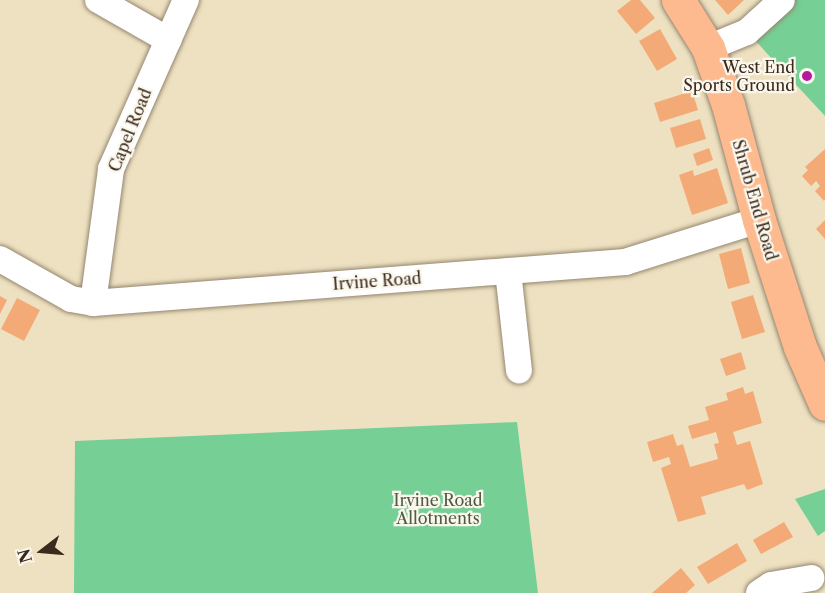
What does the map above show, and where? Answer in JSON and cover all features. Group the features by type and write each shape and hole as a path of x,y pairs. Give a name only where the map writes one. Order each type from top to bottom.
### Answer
{"main road":[{"name":"Shrub End Road","path":"678,0 708,48 728,105 759,220 800,347 825,404"}],"street":[{"path":"98,0 168,40"},
{"name":"Capel Road","path":"93,303 111,169 186,0"},
{"path":"708,48 747,32 782,0"},
{"name":"Irvine Road","path":"0,259 72,299 93,303 625,262 759,220"},
{"path":"508,271 519,370"},
{"path":"759,593 771,585 810,580"}],"green space":[{"name":"West End Sports Ground","path":"791,0 825,0 825,116 751,36"},
{"name":"Irvine Road Allotments","path":"517,422 538,593 74,593 75,441"},
{"path":"825,489 825,531 818,536 795,499"}],"building":[{"path":"631,0 640,0 655,18 636,34 617,11"},
{"path":"715,0 744,0 728,15"},
{"path":"660,29 677,59 657,71 639,41"},
{"path":"692,91 698,110 660,122 654,103"},
{"path":"700,119 706,139 676,148 670,128"},
{"path":"709,148 713,160 697,166 693,154"},
{"path":"825,149 824,201 815,191 820,186 816,181 811,186 802,176 808,170 805,167"},
{"path":"717,168 728,203 692,215 679,175 693,170 694,176"},
{"path":"825,220 825,239 816,229"},
{"path":"741,248 750,283 728,289 719,254"},
{"path":"753,295 765,332 742,339 731,302"},
{"path":"0,296 7,300 0,314"},
{"path":"17,298 40,310 24,341 1,329"},
{"path":"741,352 746,369 726,376 720,359"},
{"path":"743,387 745,394 753,391 762,423 733,432 737,445 750,441 763,484 747,490 744,484 701,497 706,514 678,522 661,468 671,464 669,457 653,462 647,442 673,434 677,446 683,444 690,467 718,459 714,444 719,443 716,432 692,439 688,426 709,420 705,407 728,400 726,393"},
{"path":"784,522 793,537 761,554 753,540"},
{"path":"737,543 747,561 708,584 697,567"},
{"path":"681,568 695,585 686,593 652,593"}],"place":[{"name":"West End Sports Ground","path":"807,76"}]}
